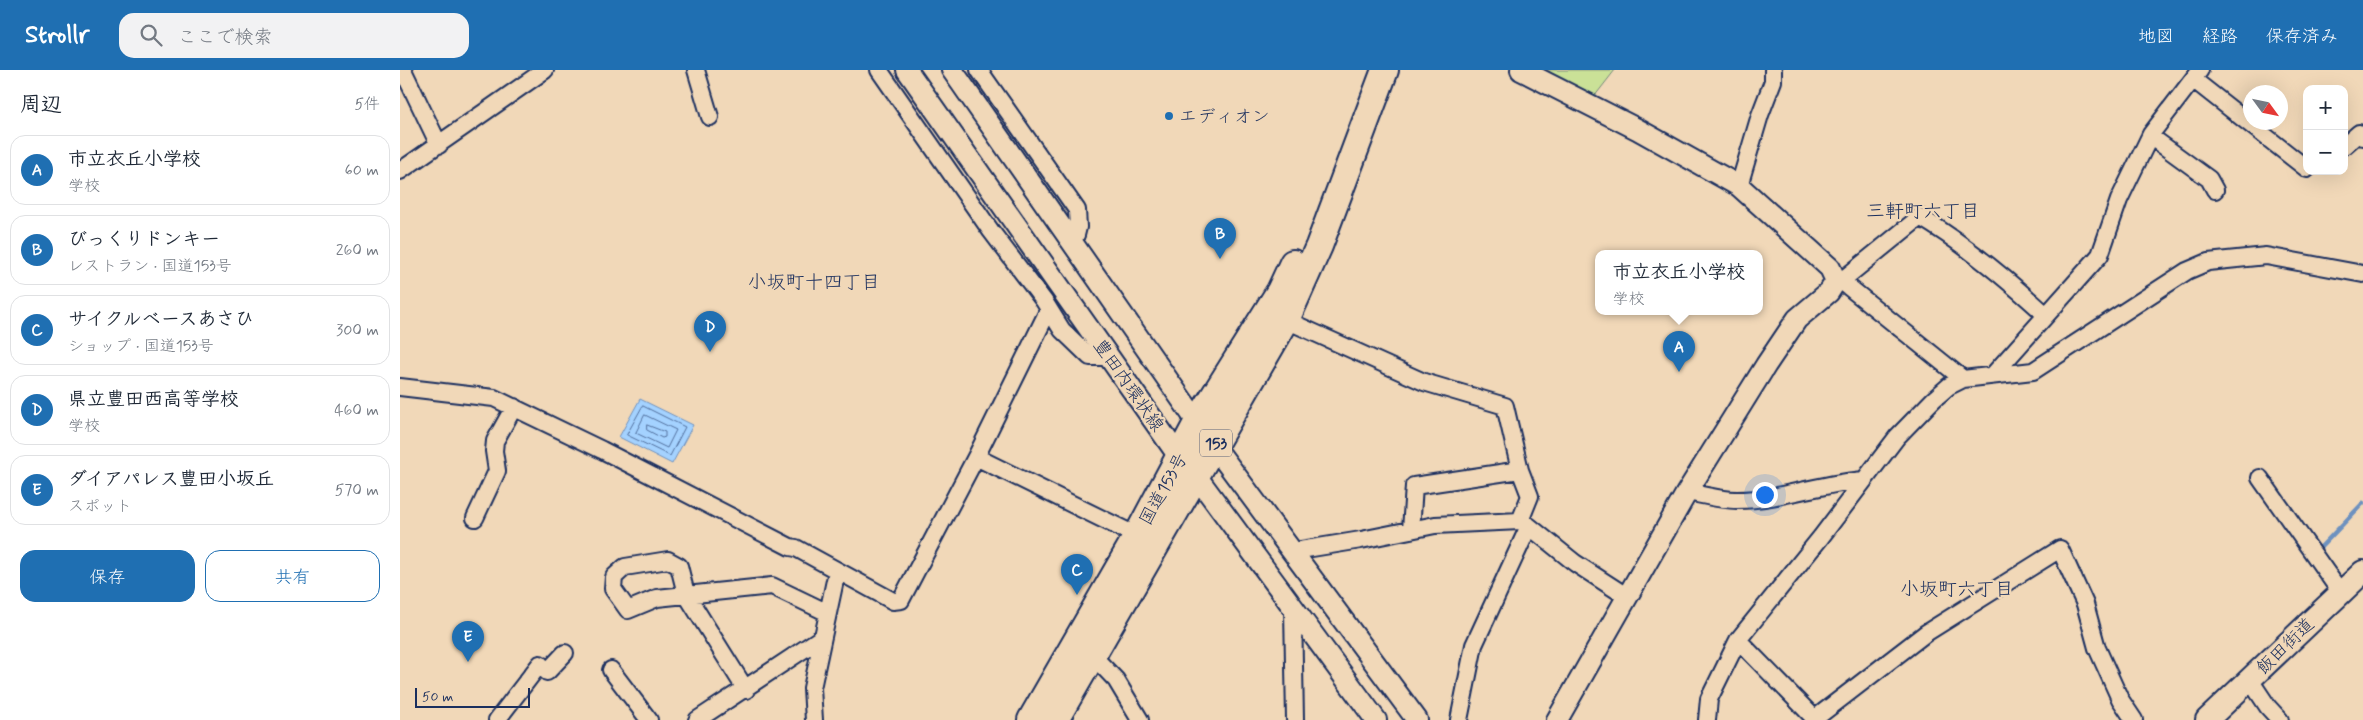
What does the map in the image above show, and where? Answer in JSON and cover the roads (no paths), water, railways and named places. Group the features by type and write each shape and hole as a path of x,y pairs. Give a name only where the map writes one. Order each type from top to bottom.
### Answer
{"highway":[{"name":"国道153号","path":"1055,720 1286,320 1319,246 1385,70"},
{"name":"国道153号","path":"1031,720 1137,536 1197,423 1280,290 1331,178 1352,154"}],"main road":[{"name":"飯田街道","path":"2207,720 2363,572"}],"street":[{"path":"403,70 439,145"},
{"path":"400,171 545,70"},
{"path":"696,70 710,117"},
{"path":"879,70 1062,330 1090,357 1110,357"},
{"name":"豊田内環状線","path":"907,70 1180,458 1197,477 1376,720"},
{"name":"豊田内環状線","path":"952,70 1071,238 1197,423 1294,551 1417,720"},
{"path":"979,70 1077,210 1078,227 1076,235 1071,238"},
{"path":"1520,70 1637,130 1739,186 1830,268 1836,280 1845,284 1963,380"},
{"path":"1739,186 1760,114 1773,81 1773,70"},
{"path":"1992,376 2100,255 2119,200 2150,136 2197,75 2303,165"},
{"path":"2348,143 2359,133 2363,137"},
{"path":"2150,136 2209,179 2214,190"},
{"path":"1557,720 1687,492 1766,365 1797,319 1829,292 1836,280 1846,277 1920,217 1949,234 2014,285 2046,315"},
{"path":"1708,720 1709,699 1738,640 1821,538 1910,422 1949,386 1963,380 2033,371 2187,271 2208,262 2266,256 2363,274"},
{"path":"400,387 494,398 602,450 892,601 901,600 976,457 1049,309"},
{"path":"1286,320 1424,382 1505,406 1520,470 1530,496 1525,523 1474,645 1459,720"},
{"path":"475,518 497,470 494,451 495,441 514,407"},
{"path":"976,457 1137,536"},
{"path":"1411,530 1414,486 1520,470"},
{"path":"2260,478 2342,593"},
{"path":"1687,492 1736,500 1782,495 1833,483 1864,480"},
{"path":"1294,551 1435,525 1525,523 1575,562 1626,596"},
{"path":"1738,640 1814,720 1926,633 2060,549 2085,604 2097,648 2120,698 2134,720"},
{"path":"814,720 812,688 821,638 837,571"},
{"path":"746,690 686,594 772,586 828,613"},
{"path":"1293,609 1295,720"},
{"path":"697,720 746,690 821,638"},
{"path":"497,720 540,664 547,672 565,653"},
{"path":"1093,656 1116,680 1140,720"},
{"path":"611,670 648,720"},
{"path":"2250,680 2268,708 2280,720"}],"water":[{"path":"640,399 693,425 672,464 619,437"}],"waterway":[{"path":"2319,549 2363,503"}],"place":[{"name":"エディオン","path":"1169,116"},
{"name":"びっくりドンキー","path":"1220,259"},
{"name":"県立豊田西高等学校","path":"710,352"},
{"name":"市立衣丘小学校","path":"1679,372"},
{"name":"サイクルベースあさひ","path":"1077,595"},
{"name":"ダイアパレス豊田小坂丘","path":"468,662"}],"district":[{"name":"三軒町六丁目","path":"1923,210"},
{"name":"小坂町十四丁目","path":"814,281"},
{"name":"小坂町六丁目","path":"1957,588"}]}
